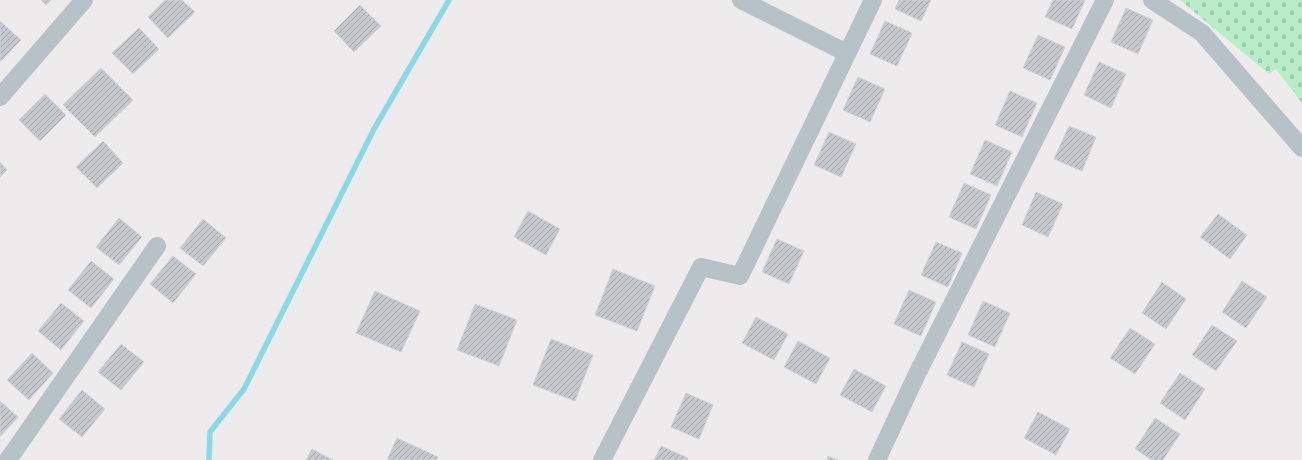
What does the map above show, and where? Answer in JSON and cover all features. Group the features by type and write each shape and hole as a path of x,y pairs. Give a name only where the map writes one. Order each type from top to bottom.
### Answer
{"street":[{"path":"0,98 84,0"},
{"path":"741,0 847,53"},
{"path":"602,460 701,267 740,276 873,0"},
{"path":"877,460 916,376 1105,0"},
{"path":"1152,0 1202,33 1302,148"},
{"path":"8,460 157,246"}],"green space":[{"path":"1180,0 1302,0 1302,103 1276,69 1269,74"}],"building":[{"path":"41,0 51,0 46,5"},
{"path":"165,0 182,0 195,12 168,38 148,17"},
{"path":"899,0 931,0 921,21 895,9"},
{"path":"1053,0 1085,0 1072,29 1045,17"},
{"path":"360,5 381,26 354,52 334,31"},
{"path":"1126,8 1153,20 1138,54 1111,42"},
{"path":"0,21 21,40 0,62"},
{"path":"885,21 912,33 897,66 870,54"},
{"path":"139,28 159,49 133,74 112,53"},
{"path":"1038,35 1065,47 1050,80 1023,68"},
{"path":"1099,62 1126,74 1111,108 1084,95"},
{"path":"101,68 133,100 95,137 63,105"},
{"path":"858,77 885,89 870,122 843,110"},
{"path":"1010,91 1037,103 1022,137 995,125"},
{"path":"45,94 66,115 40,141 19,120"},
{"path":"1069,126 1096,137 1082,171 1054,159"},
{"path":"829,132 856,144 841,177 814,165"},
{"path":"985,140 1012,152 997,186 970,174"},
{"path":"103,141 123,163 97,188 76,167"},
{"path":"0,162 7,170 0,177"},
{"path":"964,183 991,195 976,229 949,217"},
{"path":"1036,192 1063,204 1048,237 1022,225"},
{"path":"528,211 560,229 546,255 514,237"},
{"path":"1218,214 1247,235 1230,259 1200,237"},
{"path":"119,218 142,237 119,265 96,247"},
{"path":"203,219 226,238 203,266 180,248"},
{"path":"777,239 804,251 789,284 762,272"},
{"path":"936,242 962,253 948,287 921,275"},
{"path":"173,256 196,274 173,303 150,284"},
{"path":"91,261 114,279 91,308 68,290"},
{"path":"613,269 655,286 637,331 595,315"},
{"path":"1242,281 1267,297 1246,328 1222,312"},
{"path":"1162,282 1186,299 1166,329 1142,313"},
{"path":"909,290 936,302 921,336 894,324"},
{"path":"375,291 420,311 401,352 356,333"},
{"path":"983,301 1010,313 995,347 968,335"},
{"path":"61,303 84,321 61,350 38,331"},
{"path":"475,304 517,320 499,366 457,350"},
{"path":"756,317 788,334 774,360 742,343"},
{"path":"1212,325 1237,341 1216,371 1192,355"},
{"path":"1130,328 1155,344 1135,374 1110,358"},
{"path":"551,339 593,355 575,401 533,385"},
{"path":"798,341 830,358 816,384 784,367"},
{"path":"962,342 989,354 974,387 947,375"},
{"path":"121,344 144,362 121,390 98,372"},
{"path":"32,353 53,373 29,400 7,380"},
{"path":"854,369 886,386 872,412 840,395"},
{"path":"1180,373 1205,389 1185,420 1160,403"},
{"path":"82,390 105,409 82,437 59,419"},
{"path":"686,393 713,405 699,439 671,427"},
{"path":"0,401 18,417 0,437"},
{"path":"1038,412 1070,429 1056,455 1024,438"},
{"path":"1155,418 1180,434 1163,460 1152,460 1135,449"},
{"path":"397,438 438,457 436,460 387,460"},
{"path":"661,446 688,458 687,460 654,460"},
{"path":"312,449 333,460 306,460"},
{"path":"828,456 838,460 827,460"}],"waterway":[{"path":"209,460 210,432 244,389 374,129 449,0"}]}
